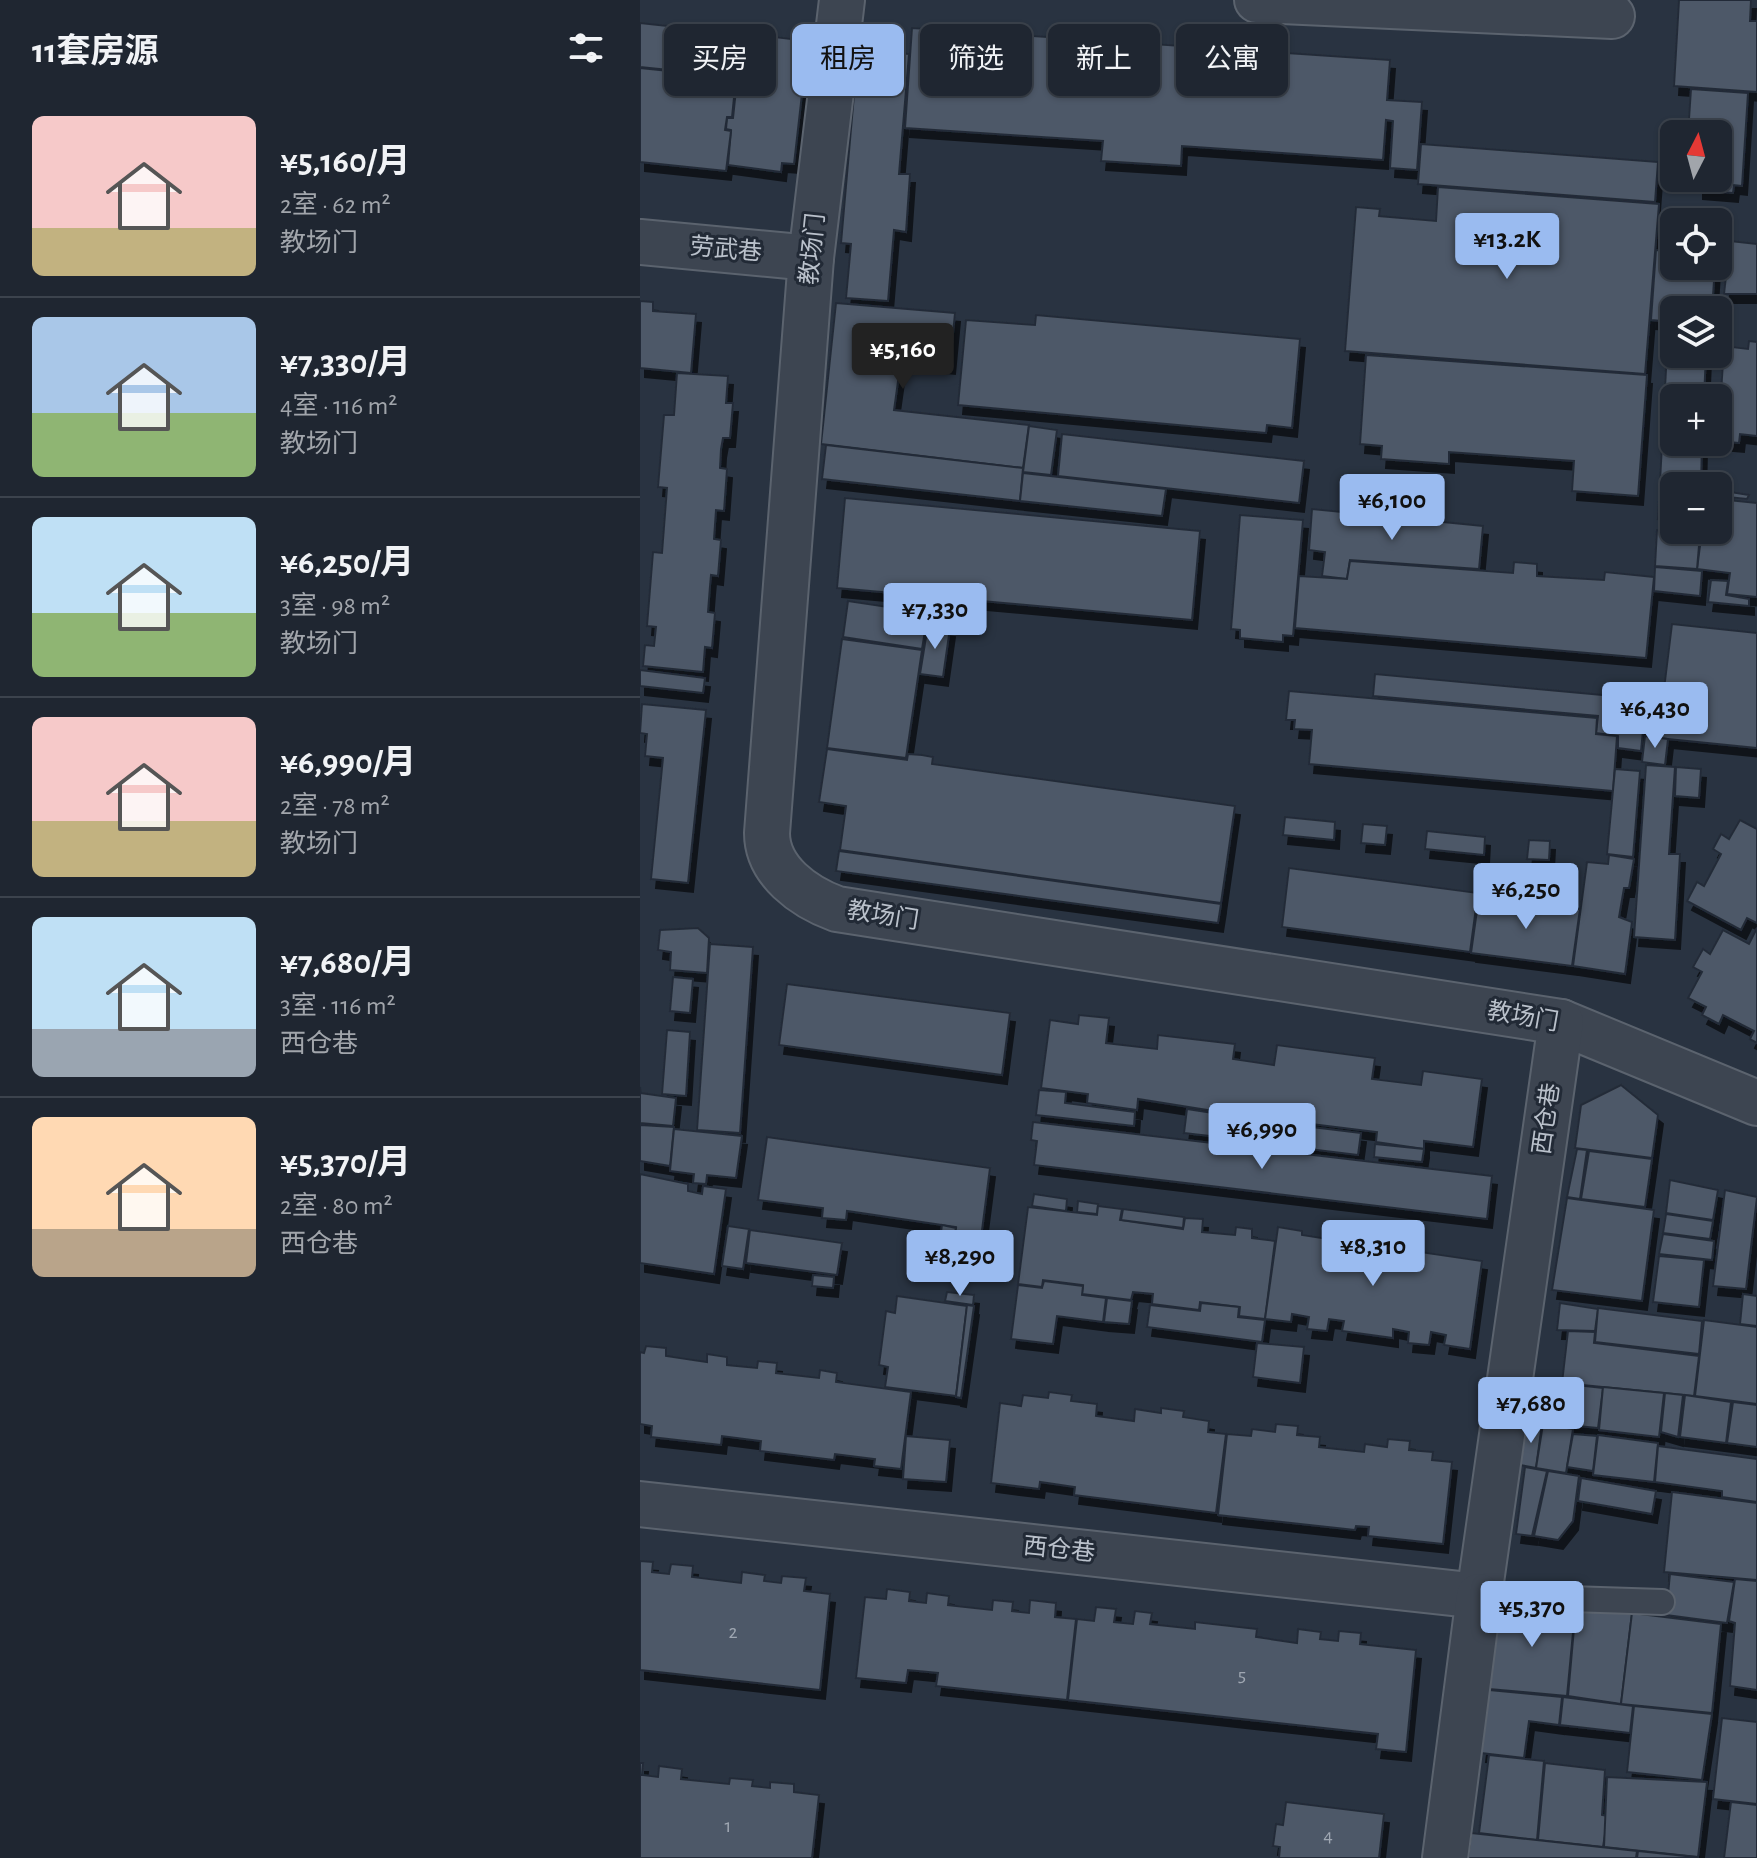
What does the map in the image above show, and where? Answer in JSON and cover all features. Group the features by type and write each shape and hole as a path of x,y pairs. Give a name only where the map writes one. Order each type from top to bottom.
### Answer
{"street":[{"name":"教场门","path":"842,0 811,258 767,833 771,858 787,879 837,909 1561,1022 1757,1103"},
{"path":"1257,0 1612,16"},
{"name":"劳武巷","path":"640,242 811,258"},
{"name":"西仓巷","path":"1445,1858 1561,1022"},
{"name":"西仓巷","path":"640,1504 1479,1596"}],"lane":[{"path":"1479,1596 1662,1602"}],"building":[{"path":"1679,0 1751,0 1750,21 1757,21 1757,92 1674,86"},
{"path":"640,23 664,26 664,69 640,67"},
{"path":"912,28 920,29 920,96 1032,96 1032,36 1048,37 1048,96 1160,96 1160,45 1176,46 1176,96 1288,96 1288,53 1390,60 1387,100 1422,102 1417,170 1390,168 1393,121 1386,120 1383,160 1182,146 1181,166 1101,161 1103,141 905,128"},
{"path":"776,37 792,39 792,96 802,96 794,164 782,163 781,172 728,165 731,130 726,129 727,118 733,118 735,96 776,96"},
{"path":"904,54 909,54 899,174 910,174 906,232 894,230 888,301 846,298 851,244 841,243 854,96 904,96"},
{"path":"640,68 664,70 664,96 734,96 732,117 727,117 725,130 731,131 726,171 640,162"},
{"path":"1691,89 1748,93 1742,186 1734,185 1733,193 1721,192 1732,192 1732,120 1689,120"},
{"path":"1421,144 1658,162 1655,202 1418,184"},
{"path":"1438,187 1659,204 1645,374 1345,351 1356,207 1380,209 1379,216 1436,221"},
{"path":"1732,241 1757,244 1757,294 1724,294 1726,280 1732,280"},
{"path":"1656,250 1660,250 1660,280 1714,280 1713,296 1660,296 1660,321 1651,320"},
{"path":"640,301 653,302 653,311 696,314 691,373 640,368"},
{"path":"836,303 955,313 950,365 901,360 894,410 1029,425 1023,468 821,444"},
{"path":"1036,315 1300,339 1292,428 1267,425 1266,433 958,405 966,320 1035,325"},
{"path":"1749,341 1757,342 1757,436 1740,434 1739,443 1732,442 1732,384 1722,384 1723,368 1732,368 1732,347 1748,349"},
{"path":"1366,355 1647,375 1638,496 1572,491 1574,461 1449,452 1449,464 1381,459 1382,446 1360,444"},
{"path":"1666,368 1705,368 1705,384 1665,384"},
{"path":"677,373 728,376 726,403 733,403 730,438 723,438 721,449 720,468 727,469 724,511 716,510 714,539 721,540 718,576 711,575 710,586 708,612 715,613 712,648 705,647 703,672 643,666 645,645 654,646 656,627 647,626 653,552 662,553 667,488 658,487 664,415 674,415"},
{"path":"1029,426 1057,430 1051,475 1023,472"},
{"path":"1062,434 1304,461 1299,503 1058,476"},
{"path":"826,445 1023,468 1020,501 822,479"},
{"path":"1661,456 1702,456 1701,472 1661,472"},
{"path":"1023,473 1166,489 1162,516 1020,501"},
{"path":"1732,492 1749,495 1747,499 1732,497"},
{"path":"845,498 1200,531 1192,620 837,588"},
{"path":"1732,500 1757,503 1757,597 1727,594 1730,573 1697,569 1700,544 1732,544"},
{"path":"1312,509 1483,526 1479,569 1350,560 1347,579 1322,576 1325,552 1309,550"},
{"path":"1240,515 1303,520 1293,636 1283,635 1283,642 1240,638 1240,630 1231,629"},
{"path":"1657,530 1660,530 1660,544 1699,544 1697,569 1655,566"},
{"path":"1350,561 1513,573 1514,562 1537,564 1537,576 1604,580 1605,572 1654,577 1646,658 1295,628 1299,576 1347,579"},
{"path":"1655,567 1702,571 1700,596 1654,591"},
{"path":"1711,580 1728,581 1726,595 1749,599 1749,606 1708,602"},
{"path":"848,601 928,613 922,649 843,637"},
{"path":"1672,624 1757,633 1757,748 1658,738"},
{"path":"928,625 950,628 943,677 920,674"},
{"path":"842,639 922,650 906,758 827,748"},
{"path":"640,670 705,678 703,693 640,686"},
{"path":"1375,674 1646,699 1641,751 1618,748 1618,736 1596,733 1598,716 1373,696"},
{"path":"1289,691 1597,718 1596,734 1617,736 1613,791 1309,764 1312,730 1294,729 1295,720 1286,720"},
{"path":"642,704 706,710 688,883 651,879 663,758 645,756 647,734 640,733"},
{"path":"1645,736 1668,739 1665,765 1642,762"},
{"path":"827,749 907,760 908,754 922,755 933,757 932,764 1235,806 1221,903 840,850 846,806 819,802"},
{"path":"1646,765 1675,767 1669,854 1680,854 1675,940 1634,937"},
{"path":"1676,767 1701,769 1699,798 1675,796"},
{"path":"1615,769 1640,771 1633,857 1607,854"},
{"path":"1285,817 1335,822 1334,840 1283,835"},
{"path":"1740,820 1757,829 1757,923 1747,918 1741,930 1687,901 1697,882 1704,886 1721,854 1713,849 1721,834 1729,839"},
{"path":"1363,824 1387,826 1385,845 1361,843"},
{"path":"1427,831 1485,837 1484,855 1425,849"},
{"path":"1529,840 1550,841 1549,860 1527,859"},
{"path":"839,851 1221,904 1218,923 836,871"},
{"path":"1609,855 1634,859 1629,888 1624,888 1619,917 1632,922 1625,974 1573,966 1587,862 1608,864"},
{"path":"1289,868 1478,893 1470,952 1282,927"},
{"path":"1479,896 1580,909 1572,966 1471,953"},
{"path":"698,928 709,938 707,973 670,970 671,952 658,950 660,930"},
{"path":"1757,928 1757,1043 1750,1039 1754,1031 1723,1015 1719,1024 1702,1015 1706,1007 1688,998 1702,972 1693,967 1703,949 1710,954 1723,930 1749,944"},
{"path":"710,944 753,947 740,1133 697,1130"},
{"path":"673,977 693,979 690,1013 670,1011"},
{"path":"787,984 1010,1013 1002,1075 779,1045"},
{"path":"1079,1015 1109,1018 1106,1043 1157,1049 1158,1035 1235,1044 1233,1059 1274,1065 1277,1045 1375,1058 1372,1079 1421,1085 1423,1071 1482,1079 1473,1147 1424,1141 1424,1149 1376,1142 1377,1132 1280,1120 1279,1129 1232,1123 1233,1114 1138,1099 1137,1110 1087,1103 1088,1094 1041,1088 1050,1020 1078,1024"},
{"path":"667,1030 690,1032 686,1096 662,1094"},
{"path":"1621,1085 1658,1115 1652,1158 1575,1148 1581,1105"},
{"path":"640,1087 641,1093 676,1098 673,1126 640,1123"},
{"path":"1039,1090 1066,1092 1065,1103 1135,1112 1134,1126 1036,1115"},
{"path":"1187,1109 1213,1113 1210,1136 1184,1133"},
{"path":"1033,1122 1492,1176 1487,1219 1034,1165 1037,1141 1031,1140"},
{"path":"1232,1123 1259,1127 1257,1143 1230,1140"},
{"path":"640,1125 674,1127 670,1166 640,1161"},
{"path":"1303,1126 1361,1133 1358,1155 1276,1145 1278,1131 1302,1133"},
{"path":"674,1129 742,1136 736,1178 707,1175 706,1184 693,1183 694,1174 670,1171"},
{"path":"767,1137 990,1168 981,1238 955,1235 956,1227 847,1211 846,1220 822,1218 823,1208 758,1200"},
{"path":"1375,1144 1424,1149 1422,1162 1374,1157"},
{"path":"1577,1149 1587,1150 1580,1199 1567,1197"},
{"path":"1589,1151 1652,1159 1645,1207 1581,1199"},
{"path":"640,1174 688,1184 688,1191 702,1194 703,1186 726,1189 714,1274 640,1263"},
{"path":"1670,1180 1718,1190 1713,1220 1666,1213"},
{"path":"1725,1190 1757,1197 1746,1289 1713,1286"},
{"path":"1034,1194 1067,1199 1066,1211 1032,1206"},
{"path":"1567,1198 1654,1210 1642,1301 1552,1290"},
{"path":"1078,1201 1098,1204 1097,1214 1077,1212"},
{"path":"1098,1206 1122,1209 1120,1220 1183,1229 1185,1218 1203,1219 1202,1232 1235,1235 1236,1227 1252,1229 1252,1238 1275,1241 1265,1319 1239,1316 1240,1307 1200,1302 1199,1310 1152,1304 1153,1294 1133,1292 1131,1300 1082,1294 1083,1285 1043,1280 1042,1287 1018,1284 1028,1207 1097,1215"},
{"path":"1123,1209 1184,1217 1183,1228 1121,1220"},
{"path":"1666,1214 1713,1221 1710,1239 1663,1233"},
{"path":"942,1225 956,1228 954,1235 981,1239 978,1259 938,1253"},
{"path":"728,1226 749,1229 743,1269 722,1266"},
{"path":"1278,1227 1302,1231 1302,1235 1354,1243 1355,1235 1381,1239 1379,1246 1482,1261 1470,1349 1444,1345 1446,1335 1431,1332 1429,1345 1408,1343 1409,1332 1393,1329 1393,1338 1342,1331 1344,1321 1329,1319 1327,1331 1307,1329 1309,1317 1292,1314 1291,1322 1265,1319"},
{"path":"750,1230 842,1243 837,1275 746,1263"},
{"path":"1663,1234 1714,1241 1712,1260 1659,1254"},
{"path":"1659,1256 1704,1260 1699,1307 1653,1302"},
{"path":"813,1275 834,1277 833,1288 812,1286"},
{"path":"1044,1281 1083,1286 1082,1295 1106,1298 1103,1322 1057,1316 1053,1344 1011,1339 1018,1285 1042,1288"},
{"path":"947,1292 974,1295 973,1305 945,1301"},
{"path":"1743,1294 1757,1296 1757,1326 1740,1324"},
{"path":"897,1296 967,1306 956,1396 885,1387 888,1367 879,1365 886,1311 895,1313"},
{"path":"1107,1298 1132,1301 1129,1324 1104,1322"},
{"path":"1201,1303 1239,1307 1238,1317 1265,1320 1262,1342 1147,1327 1150,1305 1200,1311"},
{"path":"1560,1303 1598,1309 1595,1331 1557,1330"},
{"path":"967,1305 974,1306 961,1398 956,1397"},
{"path":"1598,1308 1702,1321 1699,1354 1595,1342"},
{"path":"1704,1320 1757,1327 1757,1404 1695,1396"},
{"path":"1568,1331 1595,1332 1594,1343 1699,1356 1694,1396 1562,1383"},
{"path":"1257,1343 1304,1347 1300,1383 1253,1377"},
{"path":"646,1346 666,1348 666,1356 707,1362 707,1354 727,1357 727,1365 757,1368 758,1361 777,1363 776,1373 819,1378 820,1370 837,1373 836,1382 911,1392 901,1469 874,1466 875,1459 835,1454 834,1460 760,1451 761,1441 722,1436 721,1445 651,1437 652,1426 640,1424 640,1352 644,1353"},
{"path":"1531,1380 1603,1388 1598,1428 1525,1421"},
{"path":"1603,1387 1664,1393 1659,1437 1599,1430"},
{"path":"1049,1392 1072,1395 1071,1401 1097,1404 1096,1416 1134,1421 1135,1409 1161,1413 1161,1408 1184,1411 1183,1417 1209,1421 1208,1432 1226,1434 1216,1513 1074,1495 1075,1487 1040,1482 1039,1489 991,1483 1000,1403 1021,1406 1023,1395 1048,1398"},
{"path":"1665,1393 1683,1395 1678,1437 1661,1432"},
{"path":"1685,1395 1731,1402 1726,1443 1680,1437"},
{"path":"1733,1402 1757,1405 1757,1447 1727,1443"},
{"path":"1527,1422 1542,1424 1536,1468 1520,1465"},
{"path":"1276,1424 1298,1426 1297,1435 1320,1437 1319,1447 1364,1452 1365,1444 1387,1447 1388,1439 1410,1441 1409,1450 1433,1452 1432,1460 1452,1462 1443,1544 1368,1536 1369,1527 1356,1526 1355,1530 1218,1515 1227,1434 1251,1436 1252,1429 1275,1432"},
{"path":"1543,1424 1573,1429 1566,1473 1536,1468"},
{"path":"1573,1434 1597,1436 1593,1471 1567,1467"},
{"path":"1598,1435 1658,1443 1654,1482 1593,1475"},
{"path":"906,1436 950,1440 946,1482 903,1479"},
{"path":"1658,1446 1757,1459 1757,1502 1722,1497 1722,1491 1655,1482"},
{"path":"1525,1467 1547,1471 1532,1536 1516,1534"},
{"path":"1548,1471 1579,1476 1573,1521 1558,1540 1534,1536"},
{"path":"1581,1478 1656,1491 1652,1514 1578,1501"},
{"path":"1672,1492 1757,1503 1757,1580 1664,1572"},
{"path":"640,1561 653,1562 652,1572 669,1574 671,1564 693,1566 692,1577 741,1583 742,1572 765,1575 764,1581 781,1583 782,1576 806,1578 804,1591 830,1594 820,1690 640,1670"},
{"path":"1670,1574 1734,1582 1727,1623 1666,1615"},
{"path":"1735,1579 1757,1581 1757,1690 1730,1686 1735,1623 1729,1621"},
{"path":"887,1589 910,1592 909,1601 926,1603 927,1593 949,1596 948,1605 992,1610 993,1600 1013,1602 1012,1611 1029,1613 1030,1600 1056,1603 1055,1617 1076,1619 1067,1700 936,1686 938,1673 908,1670 906,1683 856,1678 865,1597 886,1599"},
{"path":"1499,1600 1575,1611 1567,1696 1489,1689"},
{"path":"1576,1606 1632,1613 1621,1704 1568,1696"},
{"path":"1096,1607 1116,1609 1114,1622 1133,1624 1135,1611 1152,1613 1150,1624 1195,1629 1195,1622 1257,1629 1256,1637 1297,1643 1298,1629 1321,1632 1320,1639 1338,1641 1339,1631 1361,1633 1360,1644 1416,1650 1406,1752 1376,1749 1378,1734 1068,1700 1077,1619 1094,1621"},
{"path":"1632,1613 1721,1624 1712,1713 1621,1704"},
{"path":"1489,1690 1562,1697 1559,1725 1529,1721 1524,1758 1481,1753"},
{"path":"1563,1697 1633,1706 1630,1733 1560,1725"},
{"path":"1634,1706 1712,1714 1702,1780 1627,1772"},
{"path":"1722,1718 1757,1722 1757,1804 1713,1799"},
{"path":"1489,1755 1544,1761 1537,1840 1479,1833"},
{"path":"640,1763 643,1763 642,1775 658,1777 659,1766 682,1769 681,1779 729,1784 730,1778 753,1780 752,1786 770,1788 770,1782 794,1784 794,1792 819,1795 812,1858 640,1858"},
{"path":"1545,1763 1605,1770 1602,1815 1608,1816 1603,1847 1538,1840"},
{"path":"1607,1777 1707,1782 1698,1857 1604,1847"},
{"path":"1286,1802 1384,1814 1379,1858 1279,1858 1280,1847 1273,1846 1276,1824 1283,1825"},
{"path":"1731,1802 1757,1805 1757,1858 1724,1858"},
{"path":"1471,1833 1637,1851 1636,1858 1468,1858"},
{"path":"1638,1851 1695,1857 1695,1858 1637,1858"}]}
